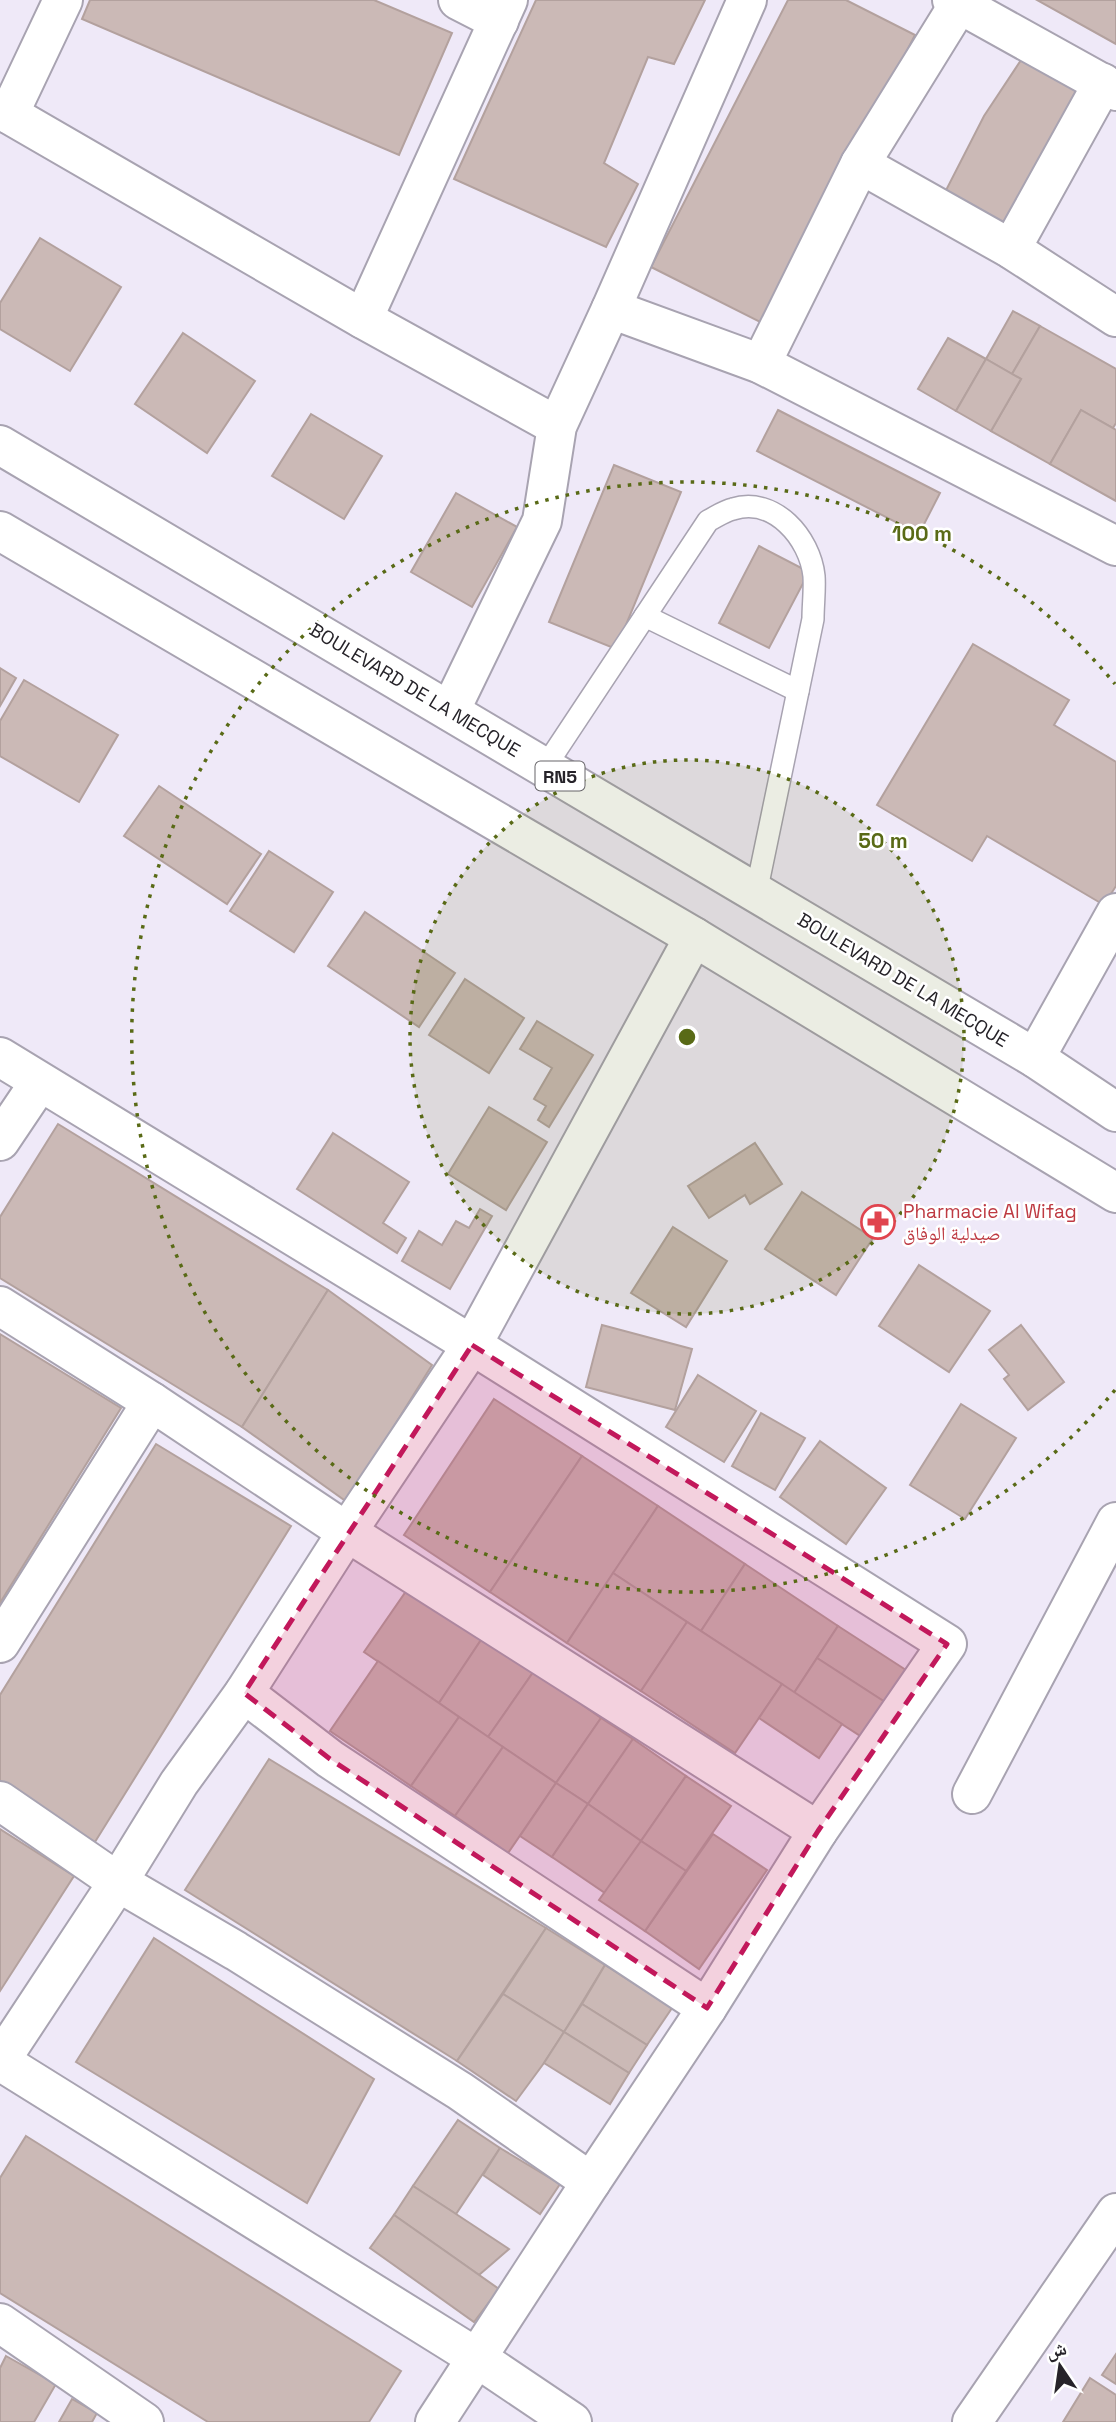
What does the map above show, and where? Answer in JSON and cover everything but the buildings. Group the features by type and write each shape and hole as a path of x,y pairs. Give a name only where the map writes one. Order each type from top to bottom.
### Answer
{"street":[{"path":"64,0 4,111 363,319 557,426"},
{"path":"363,319 503,10 458,0"},
{"path":"450,711 542,520 557,426 747,0"},
{"path":"761,364 860,164 956,2 1109,87 1011,249"},
{"path":"860,164 1011,249 1116,317"},
{"path":"611,309 761,364 1116,546"},
{"name":"BOULEVARD DE LA MECQUE","path":"0,444 756,892 1034,1059 1116,1112"},
{"path":"0,531 694,937 1116,1193"},
{"path":"1034,1059 1116,914"},
{"path":"572,2422 477,2358 0,2061 118,1882 179,1783 244,1693 472,1345 694,937"},
{"path":"0,1057 472,1345 947,1644 818,1831 707,2008 435,2422"},
{"path":"0,1141 39,1083"},
{"path":"0,1306 152,1402 347,1532 818,1831"},
{"path":"0,1643 152,1402"},
{"path":"972,1794 1116,1522"},
{"path":"244,1693 330,1759 707,2008"},
{"path":"0,1801 118,1882 308,1995 460,2091 591,2182"},
{"path":"972,2422 1116,2213"},
{"path":"0,2323 144,2422"}],"lane":[{"path":"545,767 708,521 734,508 757,508 780,516 802,539 814,574 813,620 756,892"},
{"path":"645,616 798,691"}],"highlighted area":[{"path":"472,1345 947,1644 818,1831 707,2008 330,1759 244,1693"}],"place":[{"name":"Pharmacie Al Wifag صيدلية الوفاق","path":"878,1222"}]}
